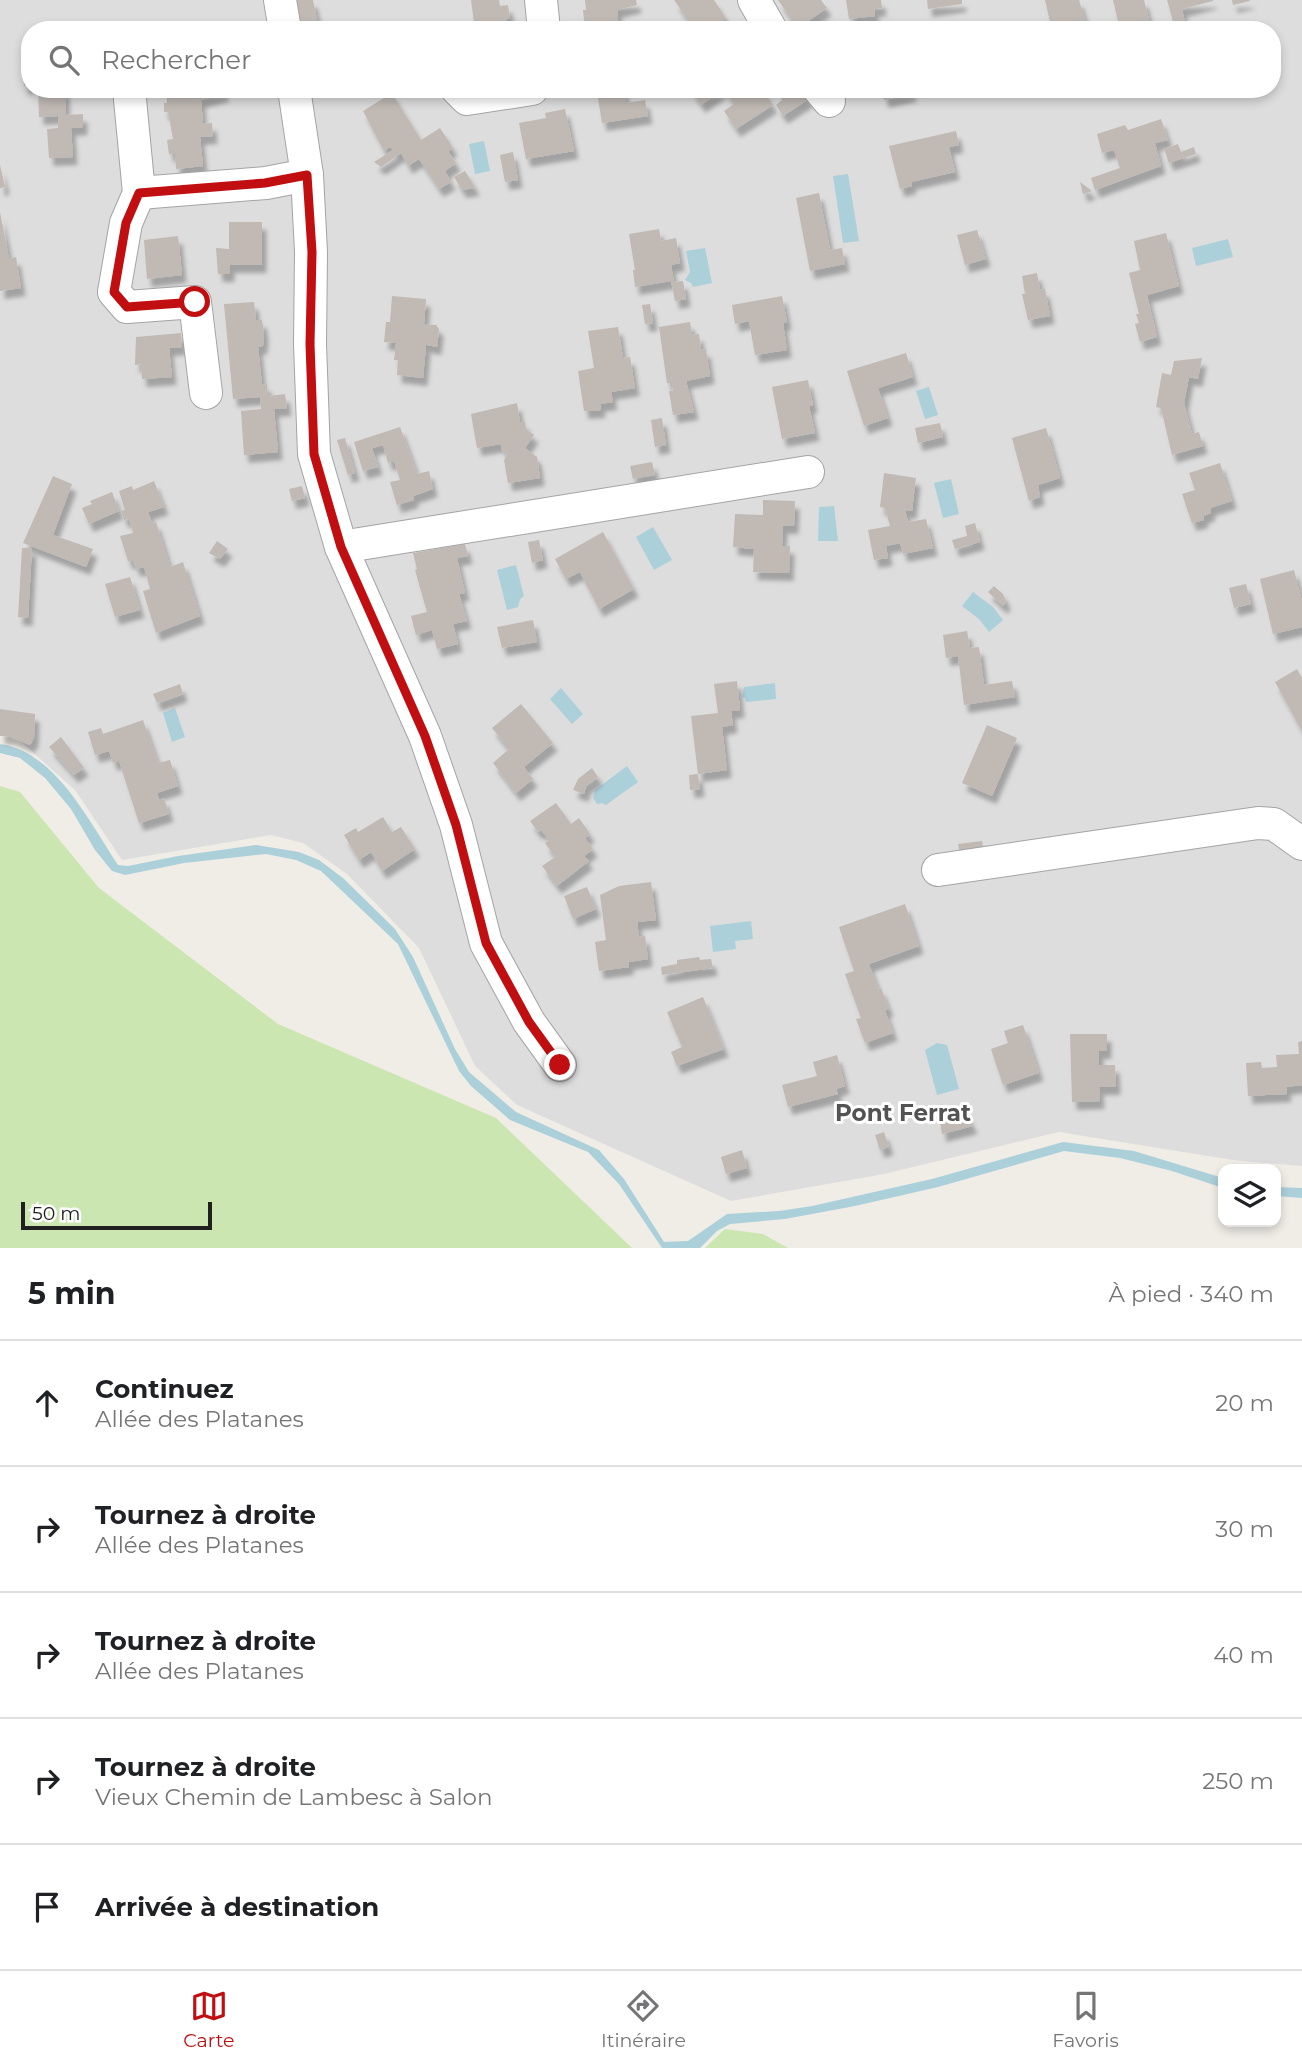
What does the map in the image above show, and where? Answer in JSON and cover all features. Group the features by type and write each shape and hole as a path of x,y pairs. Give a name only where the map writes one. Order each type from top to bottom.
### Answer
{"street":[{"path":"280,0 284,21"},
{"path":"541,0 543,21"},
{"path":"754,0 766,21"},
{"path":"130,98 139,193 126,223 114,292 127,307 195,302 206,393"},
{"path":"295,98 307,175 312,252 310,344 314,454 341,547 425,736 456,825 486,943 529,1022 560,1065"},
{"path":"139,193 265,183 307,175"},
{"path":"341,547 808,472"},
{"path":"938,870 1258,823 1275,824 1302,844"}],"shaded area":[{"path":"0,0 1302,0 1302,1166 1233,1160 1059,1132 884,1174 731,1201 517,1105 475,1066 419,948 347,874 303,843 271,835 122,860 75,790 0,723"}],"green space":[{"path":"0,786 20,792 99,888 278,1024 496,1118 632,1248 0,1248"},
{"path":"725,1229 763,1234 788,1248 705,1248"}],"water":[{"path":"484,141 490,171 475,174 469,144"},
{"path":"848,174 859,241 843,243 833,176"},
{"path":"1228,239 1233,257 1196,266 1192,248"},
{"path":"705,248 712,283 693,287 685,280 690,272 686,251"},
{"path":"929,387 938,415 925,419 916,391"},
{"path":"951,479 959,514 943,518 934,483"},
{"path":"834,506 838,541 818,541 819,507"},
{"path":"653,527 672,560 654,570 636,537"},
{"path":"516,565 524,596 518,607 507,610 497,570"},
{"path":"973,592 993,607 1003,620 989,632 979,619 962,606"},
{"path":"775,683 776,699 746,702 742,697 744,687"},
{"path":"561,688 583,714 572,724 550,699"},
{"path":"175,708 185,737 172,742 163,713"},
{"path":"0,744 20,749 54,774 83,810 118,865 128,866 256,845 299,852 319,860 343,878 395,929 413,957 455,1049 469,1072 516,1112 599,1150 624,1179 664,1242 688,1241 727,1214 812,1206 932,1179 1063,1142 1134,1151 1218,1176 1218,1186 1120,1158 1064,1151 938,1187 855,1206 785,1219 730,1224 717,1231 700,1248 662,1248 619,1184 588,1152 510,1120 471,1086 459,1071 398,944 321,871 296,860 266,854 184,863 125,875 112,871 95,850 71,809 45,778 20,758 0,753"},
{"path":"627,766 638,782 606,805 597,804 593,798 595,790"},
{"path":"751,921 753,939 735,941 736,949 713,952 710,926"},
{"path":"937,1043 947,1045 959,1089 937,1095 925,1050"},
{"path":"1281,1187 1302,1188 1302,1198 1281,1196"}],"building":[{"path":"295,0 313,0 317,21 298,21"},
{"path":"471,0 499,0 500,6 508,5 510,19 506,21 474,21"},
{"path":"585,0 636,0 637,5 617,10 618,21 584,21 583,10 586,10"},
{"path":"674,0 714,0 726,18 722,21 689,21"},
{"path":"778,0 821,0 827,8 808,21 793,21"},
{"path":"846,0 881,0 882,8 874,9 875,16 849,19"},
{"path":"927,0 962,0 962,4 928,9"},
{"path":"1045,0 1079,0 1085,21 1050,21"},
{"path":"1113,0 1144,0 1149,21 1118,21"},
{"path":"1167,0 1213,0 1182,9 1185,21 1173,21"},
{"path":"1232,0 1250,0 1250,1 1233,5"},
{"path":"38,98 65,98 66,115 83,114 83,127 71,128 73,157 49,158 47,129 58,128 58,116 39,117"},
{"path":"167,98 209,98 201,100 203,124 212,123 213,136 200,137 203,166 176,169 175,154 169,154 167,140 173,139 168,112 164,112 164,103 167,103"},
{"path":"384,98 395,98 421,140 440,128 453,148 448,151 456,163 445,171 451,182 439,189 419,159 408,166 401,153 381,167 374,162 393,150 390,147 384,151 363,111"},
{"path":"598,98 625,98 626,103 645,100 648,116 602,123"},
{"path":"696,98 711,98 701,105"},
{"path":"730,98 768,98 773,105 736,129 724,111 734,104"},
{"path":"781,98 809,99 783,116 776,105 782,100"},
{"path":"565,109 574,151 526,159 519,123 546,118 545,113"},
{"path":"1161,119 1168,140 1155,143 1161,166 1095,190 1091,178 1120,168 1114,150 1102,153 1097,134 1125,125 1128,130"},
{"path":"956,131 959,145 949,147 955,172 911,182 912,186 900,189 889,146"},
{"path":"1178,144 1181,152 1194,147 1196,154 1169,163 1164,149"},
{"path":"513,152 518,180 505,182 500,155"},
{"path":"0,165 5,187 0,188"},
{"path":"465,171 475,188 462,190 454,177"},
{"path":"1080,182 1092,191 1083,194"},
{"path":"819,193 830,250 842,248 845,264 810,271 796,198"},
{"path":"0,212 9,259 16,257 21,288 0,291"},
{"path":"229,222 262,222 262,265 230,265 230,274 218,274 216,248 229,249"},
{"path":"659,229 661,241 676,238 680,263 671,265 674,282 683,281 686,299 675,301 671,281 635,287 629,234"},
{"path":"977,230 986,259 965,265 957,235"},
{"path":"1166,233 1179,286 1147,295 1157,337 1140,342 1135,324 1139,323 1136,314 1139,314 1129,273 1140,270 1134,241"},
{"path":"178,236 182,275 147,279 144,240"},
{"path":"1037,273 1040,290 1045,289 1050,316 1028,320 1022,294 1025,294 1022,276"},
{"path":"392,296 426,299 424,324 436,325 439,329 437,347 422,344 426,346 423,378 397,375 398,360 394,360 396,343 384,342 386,322 390,322"},
{"path":"782,296 787,322 783,323 787,350 755,355 749,321 735,324 732,305"},
{"path":"254,302 256,320 262,320 264,333 263,346 258,347 262,385 267,384 268,396 285,394 287,408 274,409 278,452 244,455 241,411 261,409 260,397 233,399 224,304"},
{"path":"650,304 653,323 645,324 642,305"},
{"path":"690,322 692,335 699,334 701,350 706,349 710,376 686,381 694,412 673,415 669,391 673,391 672,383 667,383 659,327"},
{"path":"618,327 623,358 630,357 635,388 611,392 613,402 600,404 601,410 584,411 578,371 594,368 588,331"},
{"path":"181,333 182,347 169,348 172,377 142,379 141,364 135,365 136,337"},
{"path":"906,353 913,377 878,388 888,418 864,426 847,371"},
{"path":"1202,358 1198,379 1189,377 1184,403 1192,434 1199,432 1203,446 1172,455 1161,408 1156,407 1162,373 1171,375 1174,361"},
{"path":"808,380 813,405 809,406 815,433 782,439 772,387"},
{"path":"517,403 520,422 525,422 526,429 534,435 525,448 537,457 540,478 508,483 504,460 508,454 502,450 501,444 477,448 471,414"},
{"path":"662,418 666,445 655,447 651,420"},
{"path":"940,423 943,437 918,443 915,428"},
{"path":"400,427 417,474 429,471 433,489 413,496 414,500 397,505 390,482 400,480 394,461 388,463 383,445 372,448 378,467 363,471 354,442"},
{"path":"1046,428 1060,478 1038,485 1040,497 1029,501 1012,438"},
{"path":"345,438 355,473 348,475 337,440"},
{"path":"652,462 655,475 633,479 630,466"},
{"path":"1220,463 1232,501 1210,508 1211,513 1203,516 1204,520 1192,523 1182,494 1195,490 1189,473"},
{"path":"884,473 916,478 912,511 905,510 908,522 926,519 933,548 903,554 900,543 886,546 888,558 874,560 868,530 890,526 885,508 880,507"},
{"path":"53,476 72,484 53,535 93,549 86,567 23,543"},
{"path":"154,481 164,507 148,512 152,523 156,522 170,567 183,562 200,616 156,633 143,591 150,589 144,567 136,569 133,561 128,561 120,536 133,533 129,519 124,520 121,511 125,510 119,491 132,486 133,490"},
{"path":"302,486 305,498 292,501 289,489"},
{"path":"112,492 119,511 89,524 82,508 92,504 90,501"},
{"path":"763,500 795,501 794,526 783,526 782,546 790,546 789,573 753,572 754,549 733,547 735,514 763,515"},
{"path":"975,523 980,542 955,549 952,540 967,536 965,526"},
{"path":"603,532 634,589 599,609 580,572 566,579 555,559"},
{"path":"539,540 543,560 532,563 528,542"},
{"path":"217,541 228,549 220,559 209,553"},
{"path":"465,544 468,556 457,558 465,593 459,594 467,621 453,624 458,644 437,649 432,630 416,635 411,616 427,612 413,553"},
{"path":"22,548 32,548 28,618 18,617"},
{"path":"1294,570 1302,602 1302,627 1273,634 1260,579"},
{"path":"130,577 140,610 115,617 105,584"},
{"path":"1246,584 1251,604 1234,608 1229,588"},
{"path":"994,586 1003,594 1006,602 1003,606 988,592"},
{"path":"533,620 537,642 502,648 497,627"},
{"path":"967,631 970,648 979,647 984,685 1012,681 1015,697 964,705 958,656 946,658 943,635"},
{"path":"1297,669 1302,678 1302,731 1275,682"},
{"path":"737,681 740,710 731,711 733,725 722,727 727,770 698,774 691,716 718,713 714,684"},
{"path":"180,684 183,694 157,703 153,694"},
{"path":"521,704 553,743 524,767 533,779 516,793 493,763 509,749 492,728"},
{"path":"0,709 35,714 34,738 30,745 11,737 0,736"},
{"path":"143,720 158,763 170,760 178,786 157,793 159,800 164,798 169,814 139,823 119,761 113,763 109,751 95,755 88,732 101,728 103,734"},
{"path":"987,725 1017,738 992,796 962,783"},
{"path":"61,737 84,768 74,775 49,747"},
{"path":"592,768 598,777 586,786 584,794 573,790 578,779"},
{"path":"698,774 700,789 690,790 689,775"},
{"path":"556,803 571,824 579,818 590,834 585,838 593,849 584,856 589,861 557,886 542,866 555,857 545,843 549,840 541,830 538,832 530,821"},
{"path":"383,817 392,832 401,827 415,849 382,871 371,852 359,860 344,835 356,828 358,832"},
{"path":"982,841 984,853 960,856 958,844"},
{"path":"651,882 656,920 637,922 639,937 645,936 648,959 629,962 629,967 599,971 595,942 606,940 600,895 619,886"},
{"path":"587,887 596,909 573,919 564,896"},
{"path":"905,904 919,946 869,964 889,1009 885,1010 893,1033 865,1043 856,1019 861,1018 845,974 854,971 839,927"},
{"path":"699,957 700,960 711,959 713,968 662,975 661,967 677,964 677,960"},
{"path":"703,997 724,1049 677,1066 671,1052 682,1047 667,1012"},
{"path":"1023,1025 1039,1073 1003,1085 991,1049 1008,1043 1004,1031"},
{"path":"1070,1034 1107,1034 1107,1051 1099,1051 1099,1065 1115,1065 1116,1087 1099,1087 1100,1101 1072,1102"},
{"path":"1302,1041 1302,1085 1286,1087 1287,1094 1248,1096 1246,1063 1261,1062 1262,1068 1277,1067 1276,1055 1299,1054 1298,1042"},
{"path":"837,1055 845,1086 836,1089 838,1094 788,1107 782,1085 817,1076 813,1062"},
{"path":"964,1108 973,1126 942,1134 939,1115"},
{"path":"884,1132 889,1147 880,1150 875,1135"},
{"path":"742,1150 747,1168 726,1174 721,1157"}],"district":[{"name":"Pont Ferrat","path":"903,1113"}],"route":[{"path":"195,302 127,307 114,292 126,223 139,193 265,183 307,175 312,252 310,344 314,454 341,547 425,736 456,825 486,943 529,1022 560,1065"}]}
